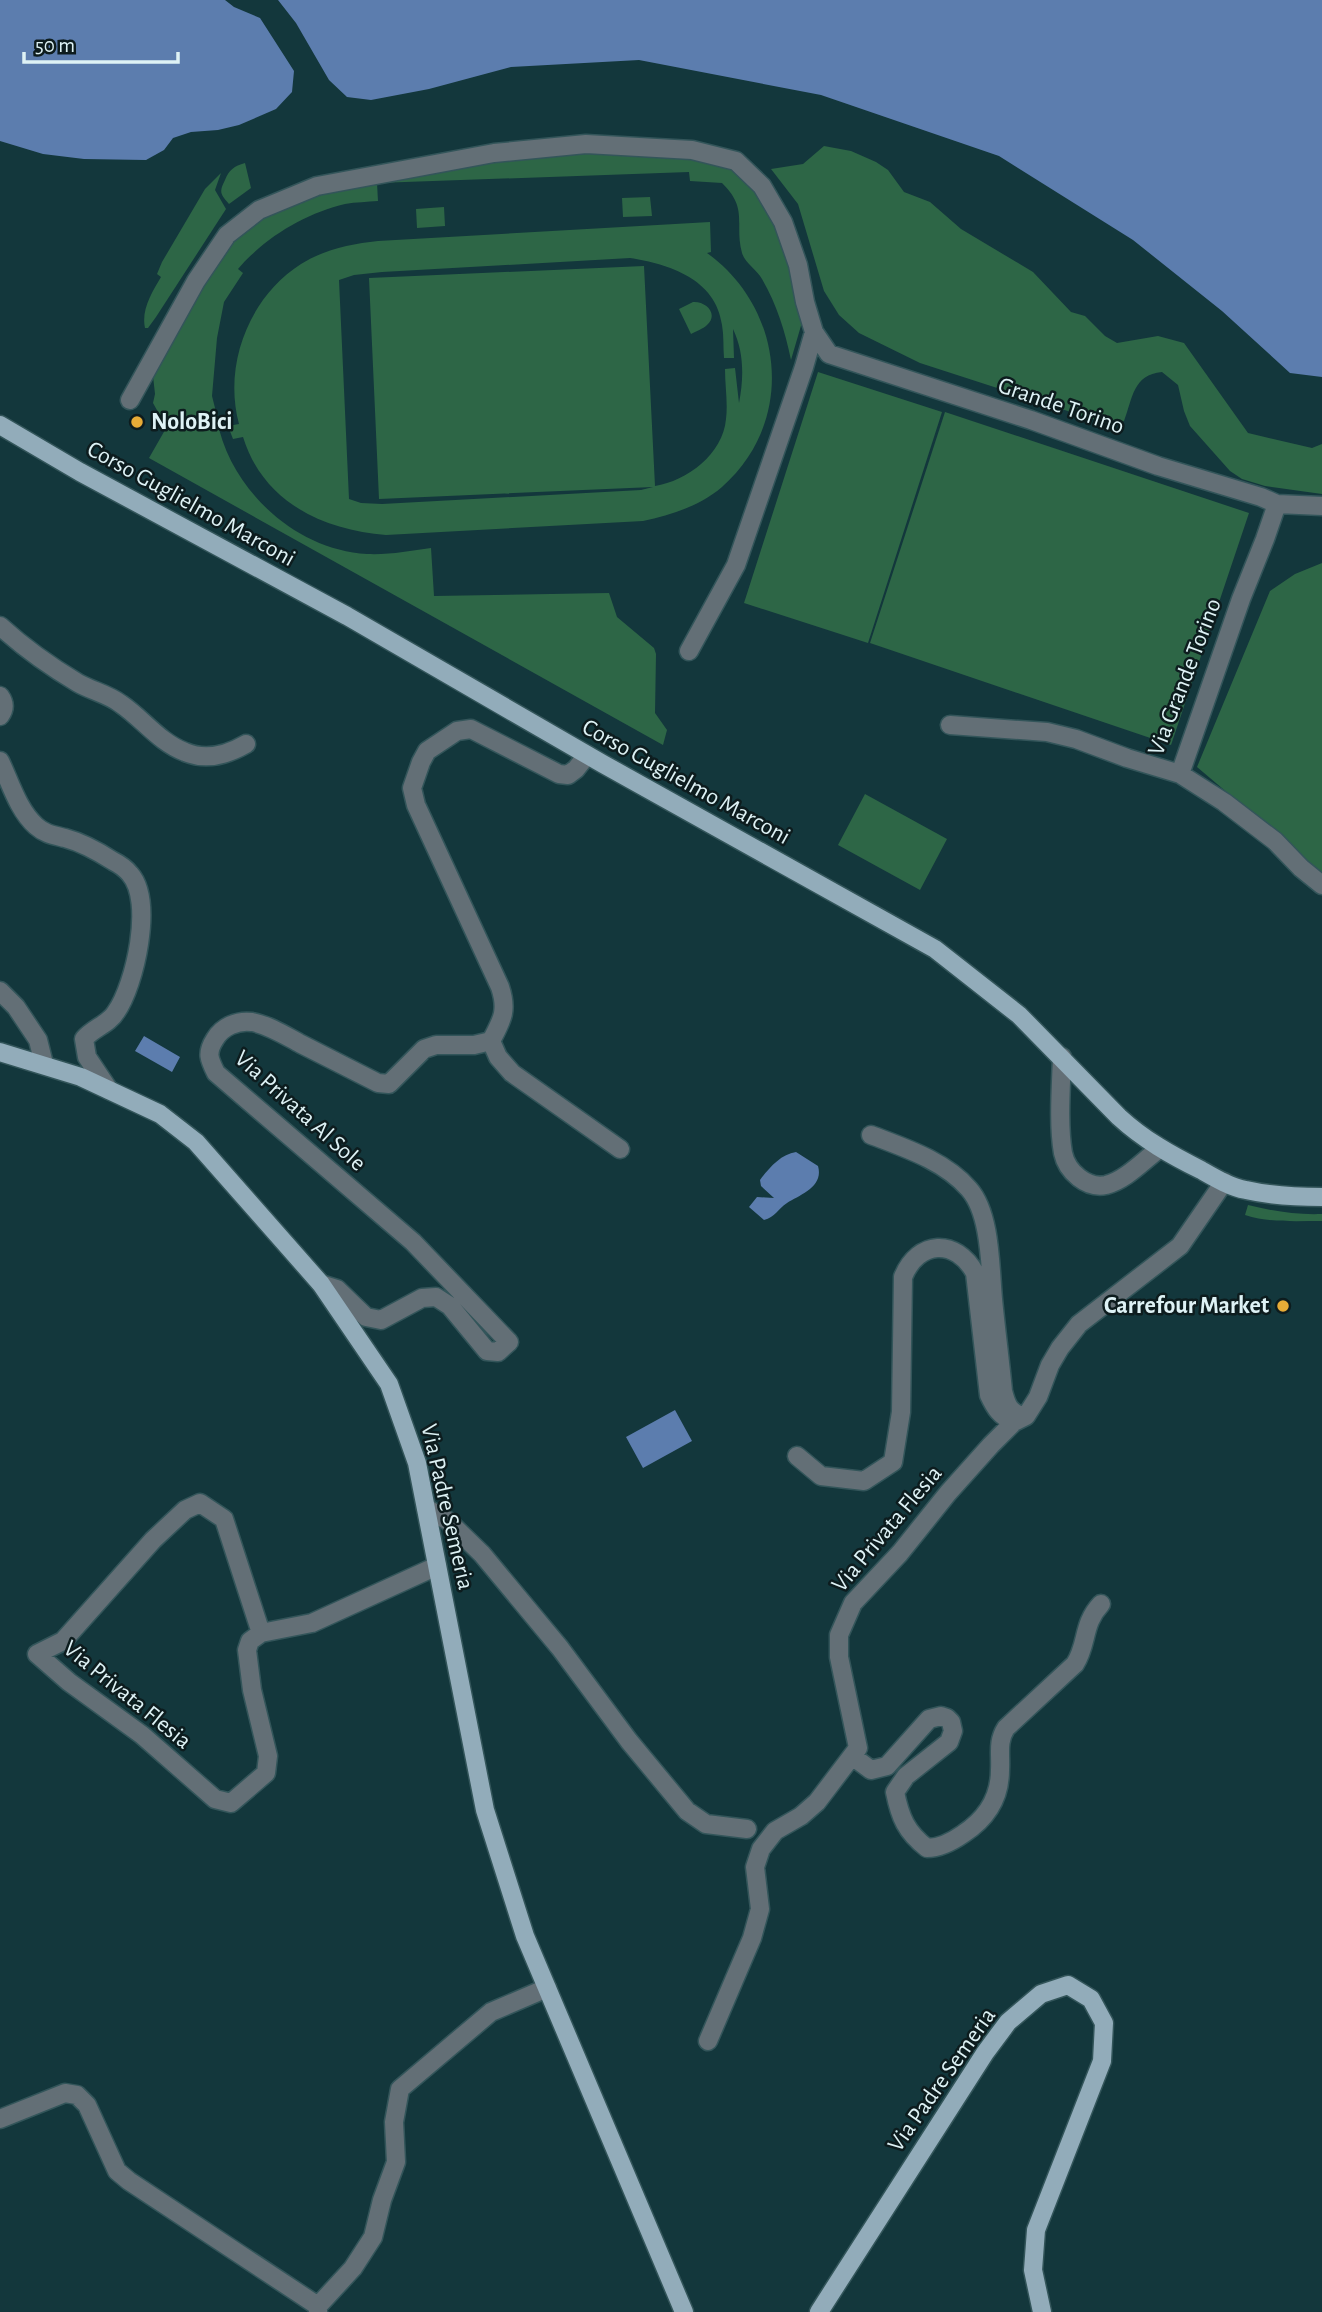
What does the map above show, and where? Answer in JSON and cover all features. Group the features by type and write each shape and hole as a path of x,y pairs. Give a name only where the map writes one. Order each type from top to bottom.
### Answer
{"main road":[{"name":"Corso Guglielmo Marconi","path":"0,425 80,472 347,616 587,755 935,949 1019,1015 1119,1117 1159,1149 1243,1190 1284,1197 1322,1197"},
{"name":"Via Padre Semeria","path":"0,1052 81,1077 160,1114 196,1142 321,1284 389,1384 417,1463 485,1811 525,1936 684,2312"},
{"name":"Via Padre Semeria","path":"819,2312 985,2053 1008,2022 1041,1994 1068,1985 1091,1999 1104,2023 1102,2061 1036,2230 1033,2270 1042,2312"}],"street":[{"path":"130,400 196,281 227,235 259,210 317,186 494,153 586,144 692,150 736,161 762,186 783,222 798,265 814,332 736,565 689,650"},
{"name":"Grande Torino","path":"814,332 829,354 1277,504"},
{"path":"1277,504 1322,506"},
{"name":"Via Grande Torino","path":"950,725 1048,732 1180,774 1277,504"},
{"path":"0,626 60,672 118,701 163,741 186,753 217,757 246,744"},
{"path":"0,696 4,701 4,710 0,716"},
{"path":"587,755 568,775 559,774 471,730 457,731 427,751 412,788 416,805 437,853 503,995 503,1016 491,1041 498,1057 512,1073 620,1149"},
{"path":"0,761 27,817 35,825 51,836 66,838 113,861 130,873 138,891 142,923 135,967 114,1016 87,1036 83,1044 87,1057 109,1090"},
{"path":"1180,774 1224,802 1275,841 1322,885"},
{"path":"0,990 16,1007 38,1040 44,1064"},
{"name":"Via Privata Al Sole","path":"321,1284 337,1289 366,1317 381,1320 422,1298 436,1297 450,1306 487,1351 498,1352 509,1342 413,1242 216,1073 210,1061 209,1048 218,1034 227,1027 252,1022 275,1030 378,1083 389,1084 424,1049 436,1045 474,1045 491,1041"},
{"path":"1062,1057 1063,1156 1080,1180 1092,1185 1105,1185 1121,1179 1159,1149"},
{"path":"871,1135 910,1150 957,1176 971,1192 986,1228 1003,1391 1006,1403 1020,1419"},
{"name":"Via Privata Flesia","path":"852,1756 858,1748 839,1657 839,1635 845,1616 853,1603 900,1553 948,1493 1038,1398 1055,1356 1079,1324 1180,1246 1224,1182"},
{"path":"797,1456 821,1476 864,1481 893,1462 901,1412 903,1276 907,1265 915,1256 937,1248 950,1249 960,1254 975,1273 989,1395 1003,1417 1020,1419"},
{"name":"Via Privata Flesia","path":"200,1503 224,1519 261,1633 250,1641 247,1650 252,1690 268,1756 266,1773 230,1803 215,1799 142,1735 69,1682 37,1654 63,1641 153,1540 185,1510 200,1503"},
{"path":"426,1508 449,1521 482,1554 560,1648 629,1741 681,1805 706,1824 747,1829"},
{"path":"261,1633 312,1623 437,1566"},
{"path":"708,2041 752,1938 760,1909 755,1867 761,1849 775,1831 801,1816 817,1802 852,1756 871,1770 887,1766 929,1719 940,1716 951,1722 954,1731 949,1742 906,1776 895,1792 898,1808 909,1832 927,1847 940,1846 978,1824 992,1807 998,1791 999,1739 1006,1728 1075,1664 1087,1624 1101,1604"},
{"path":"0,2119 65,2093 76,2095 87,2105 117,2171 318,2309 353,2268 373,2237 382,2200 396,2162 394,2122 400,2089 491,2012 547,1988"}],"green space":[{"path":"824,146 851,151 888,170 904,192 930,202 961,229 1033,272 1071,312 1085,316 1105,336 1117,343 1158,336 1184,343 1248,433 1312,448 1322,444 1322,494 1265,486 1242,479 1230,471 1190,426 1178,385 1162,372 1152,374 1140,382 1124,421 1111,425 920,363 859,333 839,315 824,291 798,204 771,169 803,164"},
{"path":"565,152 631,153 701,159 740,169 780,222 805,312 791,360 772,299 762,279 742,253 738,209 722,183 690,181 689,172 377,183 378,201 345,204 301,220 260,247 238,269 243,273 224,302 217,338 212,396 216,412 163,421 153,403 153,376 161,352 246,224 290,201 445,167"},
{"path":"245,163 251,188 229,204 221,193 223,184 232,169"},
{"path":"221,173 215,190 226,209 156,317 148,328 145,328 146,308 161,277 157,274 162,262 205,189"},
{"path":"650,197 652,216 623,217 622,198"},
{"path":"444,207 445,226 417,228 416,209"},
{"path":"710,222 711,252 707,253 733,276 753,304 766,335 772,367 770,399 762,431 746,461 722,487 695,505 643,521 386,535 340,527 298,508 280,495 265,479 252,460 243,437 233,439 228,426 239,424 235,379 244,334 267,295 301,264 329,251 378,241","holes":["630,258 675,270 701,285 718,309 723,329 724,358 734,358 733,329 741,356 742,384 739,403 735,368 725,369 727,413 723,432 718,444 701,464 679,478 655,486 644,266 369,278 379,499 653,487 641,490 382,504 361,503 349,499 339,280 354,275 382,272"]},
{"path":"693,302 706,306 712,317 705,326 691,334 679,309"},
{"path":"818,372 942,412 868,643 744,603"},
{"path":"945,412 1249,513 1171,745 870,643"},
{"path":"217,420 224,445 236,469 251,492 270,511 291,528 340,550 375,554 431,548 434,596 609,593 617,617 654,648 655,713 667,730 663,745 149,458 165,430"},
{"path":"1322,563 1322,873 1197,767 1270,591 1295,574"},
{"path":"865,794 947,839 920,890 838,845"},
{"path":"1248,1205 1285,1212 1322,1214 1322,1221 1254,1218 1245,1215"}],"water":[{"path":"0,0 225,0 234,7 260,18 294,71 292,92 276,109 239,125 191,132 173,138 164,150 146,160 84,159 43,154 0,141"},
{"path":"278,0 1322,0 1322,377 1290,373 1222,311 1133,240 999,156 821,95 639,60 511,67 429,89 371,100 347,97 329,80 296,23"},
{"path":"144,1036 180,1057 172,1072 135,1051"},
{"path":"796,1152 818,1166 818,1180 810,1189 764,1220 749,1207 757,1197 774,1198 761,1186 760,1180 780,1159"},
{"path":"675,1410 692,1441 643,1468 626,1437"}],"place":[{"name":"NoloBici","path":"137,422"},
{"name":"Carrefour Market","path":"1283,1306"}]}
